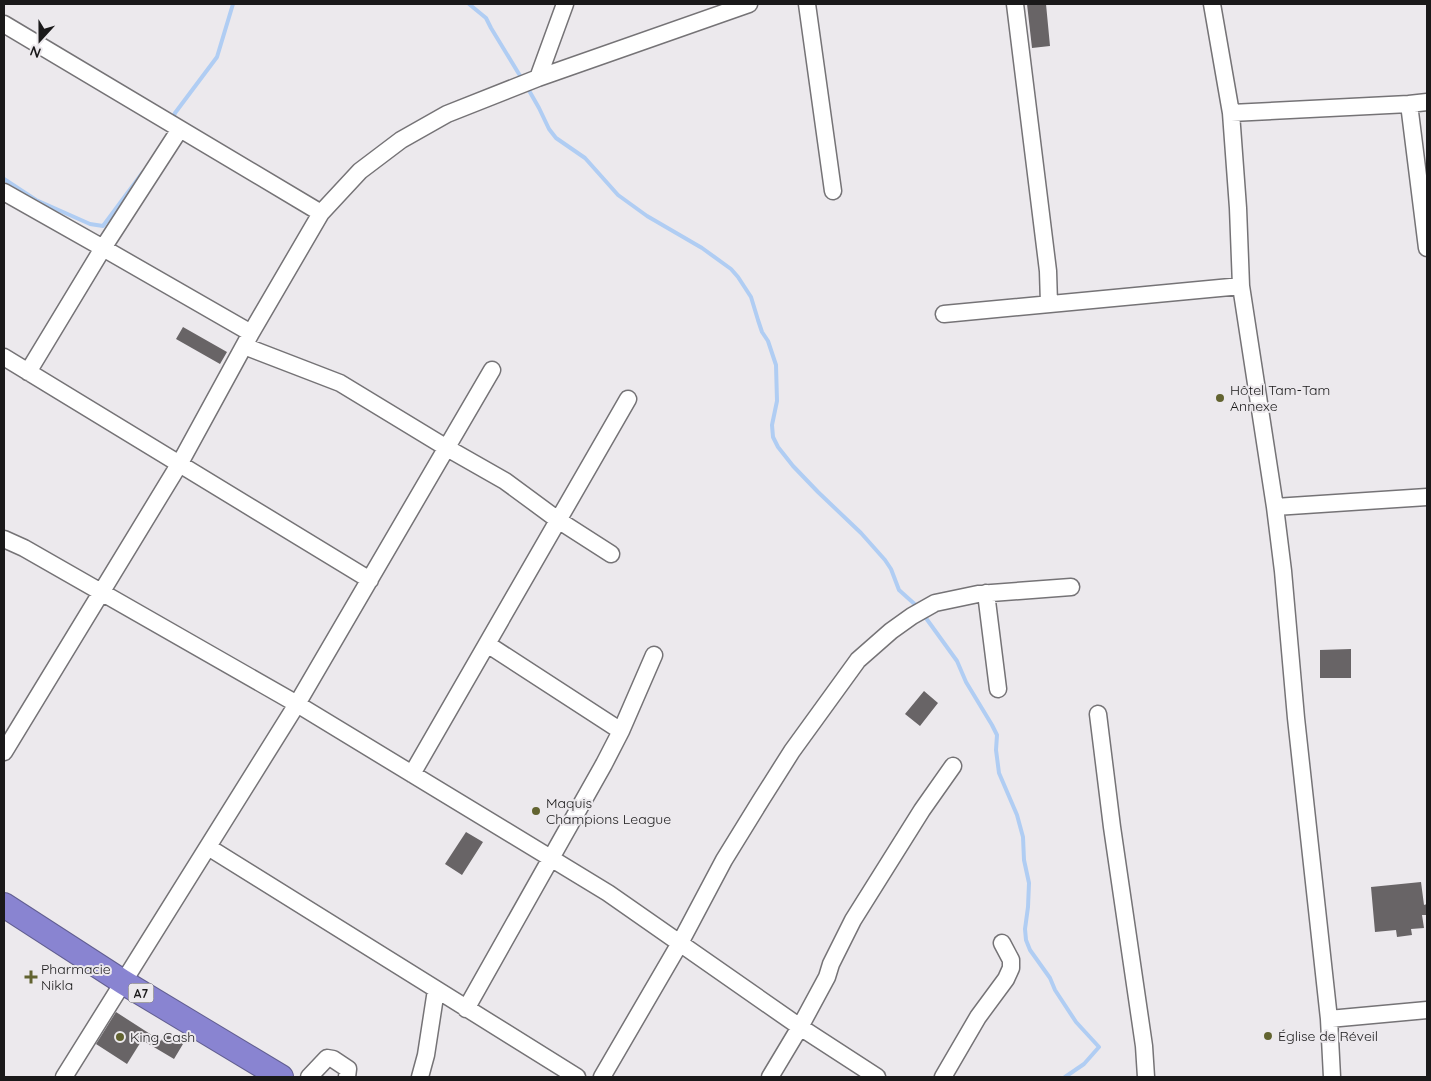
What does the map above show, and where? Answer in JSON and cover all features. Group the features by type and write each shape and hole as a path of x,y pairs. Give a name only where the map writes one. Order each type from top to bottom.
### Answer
{"highway":[{"name":"A7","path":"4,905 123,982 281,1077"}],"street":[{"path":"536,78 565,4"},
{"path":"4,752 180,463 248,339 321,213 360,171 401,140 447,114 536,78 749,4"},
{"path":"807,4 833,191"},
{"path":"1015,4 1048,271 1049,304"},
{"path":"1212,4 1232,113 1241,286 1275,507 1329,1019 1332,1077"},
{"path":"4,24 321,213"},
{"path":"1232,113 1427,102"},
{"path":"1409,104 1427,248"},
{"path":"28,372 103,248 180,129"},
{"path":"4,192 103,248 248,339 340,383 505,481 558,520 611,554"},
{"path":"944,314 1241,286"},
{"path":"4,357 370,580"},
{"path":"64,1077 297,704 492,370"},
{"path":"412,774 628,399"},
{"path":"1275,507 1427,497"},
{"path":"4,539 24,548 297,704 608,894 800,1027 877,1077"},
{"path":"602,1077 680,943 724,860 760,800 792,751 858,660 891,631 935,603 986,593 1070,588"},
{"path":"986,593 998,689"},
{"path":"487,644 621,731"},
{"path":"466,1009 551,860 621,731 654,655"},
{"path":"1098,714 1112,827 1144,1046 1146,1077"},
{"path":"770,1077 827,977 831,964 853,920 922,810 953,766"},
{"path":"208,847 577,1077"},
{"path":"943,1077 978,1017 1006,979 1011,968 1011,960 1002,943"},
{"path":"420,1077 426,1055 436,990"},
{"path":"1329,1019 1427,1010"},
{"path":"309,1077 327,1058 333,1059 348,1069 347,1077"}],"building":[{"path":"1027,4 1046,4 1050,46 1032,48"},
{"path":"183,327 227,352 220,364 176,339"},
{"path":"1351,649 1351,678 1320,678 1320,650"},
{"path":"924,691 938,703 920,726 905,714"},
{"path":"466,832 483,842 462,875 445,864"},
{"path":"1421,882 1424,905 1427,904 1427,915 1422,915 1424,928 1411,929 1412,935 1397,937 1396,930 1375,932 1371,887"},
{"name":"King Cash","path":"116,1012 161,1041 165,1033 183,1044 174,1059 142,1040 127,1064 96,1044"}],"waterway":[{"path":"173,119 175,113 217,57 233,4"},
{"path":"469,4 486,18 522,79"},
{"path":"527,87 549,129 556,138 585,158 618,195 647,216 702,248 731,269 738,277 751,297 762,332 768,341 776,365 777,401 772,425 773,437 778,447 793,466 861,533 885,560 891,569 899,590 919,608"},
{"path":"4,179 36,200 90,224 103,226 143,172"},
{"path":"923,614 957,661 966,682 997,735 996,750 999,773 1017,815 1023,837 1024,860 1029,883 1025,929 1026,940 1030,950 1050,978 1055,990 1076,1022 1099,1047 1084,1064 1065,1077"}],"place":[{"name":"Hôtel Tam-Tam Annexe","path":"1220,398"},
{"name":"Maquis Champions League","path":"536,811"},
{"name":"Pharmacie Nikla","path":"31,977"},
{"name":"Église de Réveil","path":"1268,1036"},
{"name":"King Cash","path":"120,1037"}]}
